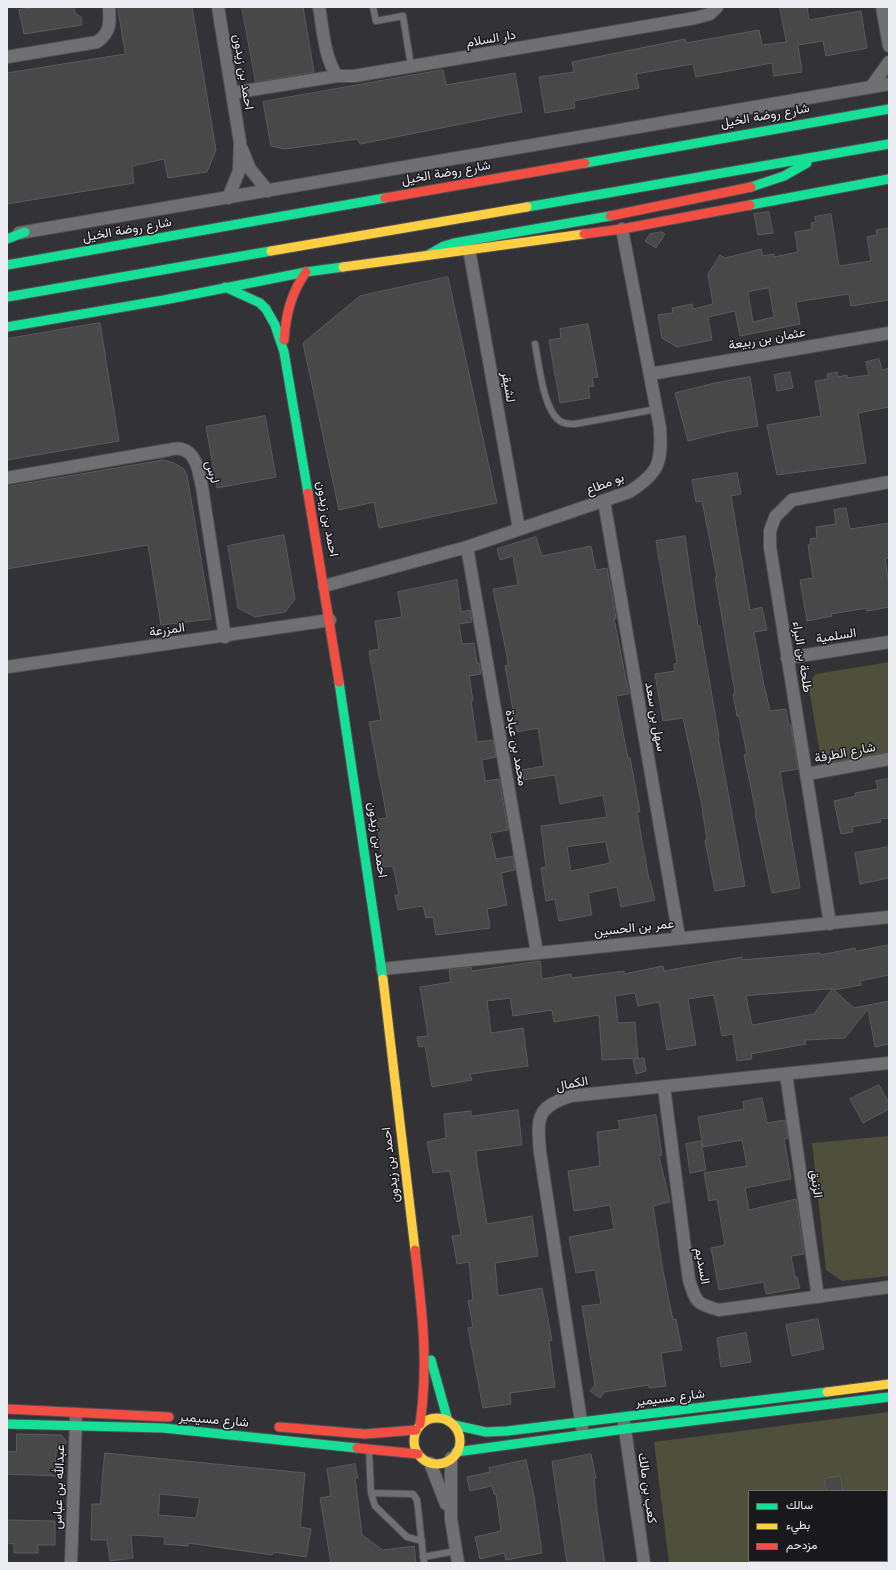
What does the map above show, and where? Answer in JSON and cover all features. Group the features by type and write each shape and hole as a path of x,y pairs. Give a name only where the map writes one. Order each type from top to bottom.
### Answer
{"street":[{"path":"7,57 97,42 105,36 110,22 108,7"},
{"name":"احمد بن زيدون","path":"218,7 240,142 250,169 268,192"},
{"path":"319,7 328,58 337,76"},
{"name":"دار السلام","path":"232,93 337,76 354,76 695,18 710,14 717,7"},
{"path":"882,7 889,46"},
{"path":"871,87 889,62"},
{"name":"شارع روضة الخيل","path":"7,235 268,192 889,84"},
{"name":"شارع روضة الخيل","path":"7,265 889,108"},
{"name":"احمد بن زيدون","path":"228,198 239,171 240,142"},
{"path":"7,297 889,144"},
{"path":"428,255 444,246 454,243 618,216 760,185 790,174 814,157"},
{"path":"7,327 306,272 622,229 889,179"},
{"name":"بو مطاع","path":"324,586 467,547 629,492 646,481 656,468 661,450 660,428 622,229"},
{"path":"7,240 25,232"},
{"name":"لشيقر","path":"469,249 519,529"},
{"name":"احمد بن زيدون","path":"284,352 286,318 290,301 295,286 306,272"},
{"name":"احمد بن زيدون","path":"225,288 258,302 266,308 274,321 284,352 330,620 382,969 425,1334 425,1391 418,1427"},
{"name":"عثمان بن ربيعة","path":"650,374 889,333"},
{"name":"لرس","path":"7,478 168,450 182,449 190,454 197,463 202,487 225,637"},
{"name":"طلحة بن البراء","path":"830,924 770,547 770,531 775,517 792,500 889,482"},
{"name":"سهل بن سعد","path":"604,500 679,937"},
{"name":"محمد بن عبادة","path":"467,547 537,953"},
{"name":"المزرعة","path":"7,667 225,637 330,620"},
{"name":"السلمية","path":"788,658 889,642"},
{"name":"شارع الطرفة","path":"807,774 889,759"},
{"name":"عمر بن الحسين","path":"382,969 679,937 830,924 889,917"},
{"name":"الكمال","path":"583,1435 538,1126 544,1110 554,1102 571,1096 889,1063"},
{"name":"الزنبق","path":"786,1074 818,1297"},
{"name":"السديم","path":"664,1087 688,1280 695,1299 704,1306 719,1310 889,1287"},
{"name":"احمد بن زيدون","path":"425,1334 451,1423"},
{"name":"شارع مسيمير","path":"451,1423 486,1432 507,1431 889,1384"},
{"path":"850,1389 851,1402"},
{"name":"شارع مسيمير","path":"454,1455 625,1429 889,1397"},
{"name":"شارع مسيمير","path":"7,1410 180,1418"},
{"name":"عبدالله بن عباس","path":"70,1563 76,1412"},
{"name":"كعب بن مالك","path":"623,1417 644,1563"},
{"path":"451,1519 454,1455 459,1438 451,1423 433,1418 418,1427 414,1442 418,1454 430,1463 441,1488 451,1519 458,1563"},
{"name":"شارع مسيمير","path":"7,1424 163,1428 418,1454"},
{"name":"شارع مسيمير","path":"267,1426 369,1434 394,1434 418,1427"},
{"path":"430,1463 445,1462 454,1455"}],"lane":[{"path":"374,7 376,21 403,16 411,66"},
{"path":"535,344 547,400 552,413 560,421 567,424 575,424 657,409"},
{"path":"369,1434 371,1493 375,1506 408,1536 422,1541"},
{"path":"371,1493 413,1494 417,1500 423,1560 456,1551"}],"green space":[{"path":"889,662 889,753 832,763 820,753 808,683 816,674"},
{"path":"889,1136 889,1276 842,1281 826,1270 812,1143"},
{"path":"889,1412 889,1563 669,1563 654,1442"}],"building":[{"path":"40,7 74,7 75,13 81,17 82,25 24,34 19,10"},
{"path":"118,7 192,7 216,150 207,172 168,178 164,159 132,166 134,183 7,204 7,73 125,54"},
{"path":"242,7 303,7 314,72 256,82"},
{"path":"780,7 807,7 809,20 861,11 867,48 826,56 823,41 798,45 802,72 774,76 772,63 696,77 693,64 636,74 639,88 574,101 575,108 545,113 539,77 574,72 572,62 685,39 686,43 759,30 762,45 786,42"},
{"path":"443,70 446,85 515,73 522,112 360,144 357,139 285,149 271,146 263,102"},
{"path":"769,212 773,233 758,235 754,214"},
{"path":"831,214 839,266 871,261 867,237 877,235 876,230 889,228 889,300 851,306 849,294 796,302 800,324 740,336 735,311 708,317 712,340 677,347 662,338 658,315 673,313 672,308 692,304 693,309 713,304 708,274 720,255 725,258 761,249 763,256 774,254 774,257 798,252 795,232 812,229 811,223 816,222 815,217","holes":["769,288 774,317 753,322 748,292"]},
{"path":"662,232 665,234 656,248 645,241 650,234"},
{"path":"448,277 497,503 379,528 374,502 339,510 303,343 360,296"},
{"path":"100,323 119,441 7,460 7,339"},
{"path":"588,324 598,377 592,378 594,386 588,387 590,398 560,403 549,340 561,338 560,329"},
{"path":"879,359 882,370 889,368 889,407 858,413 866,463 777,475 767,425 821,416 815,381 828,379 827,374 837,372 838,377 847,375 847,378 869,375 866,362"},
{"path":"790,372 793,388 777,391 774,375"},
{"path":"750,377 758,426 688,441 675,393 715,383"},
{"path":"265,416 276,477 217,488 206,427"},
{"path":"164,460 174,463 184,469 187,475 211,619 161,625 148,545 7,569 7,487"},
{"path":"737,473 741,494 731,496 750,610 762,607 767,630 754,632 763,681 770,711 786,709 789,725 791,725 798,769 780,772 800,888 772,893 744,755 747,754 733,694 735,693 715,577 717,577 702,501 696,502 692,480"},
{"path":"846,508 850,529 889,523 889,558 885,559 889,584 889,607 867,611 867,608 831,614 832,616 807,621 800,580 813,578 808,545 811,545 810,539 817,538 816,527 836,524 834,510"},
{"path":"284,535 295,599 285,612 255,617 238,608 228,546"},
{"path":"685,536 698,626 700,626 745,886 715,891 705,840 707,840 701,801 683,718 663,721 655,674 675,671 674,664 677,663 656,541"},
{"path":"536,537 542,556 591,546 596,570 607,568 616,619 614,619 629,694 616,696 640,812 637,812 649,880 655,900 621,907 617,887 588,893 592,915 559,921 555,899 546,901 541,868 546,867 541,826 607,817 603,795 560,804 555,775 523,780 522,770 544,766 538,728 517,732 505,666 508,665 507,656 493,589 518,585 513,556 500,560 497,549","holes":["606,842 610,863 571,871 567,847"]},
{"path":"457,580 461,612 470,610 472,622 459,624 462,644 474,643 477,663 479,663 481,674 469,676 477,742 493,740 496,757 482,760 485,781 499,779 508,830 490,833 496,859 513,856 515,870 501,873 507,905 487,909 490,928 436,935 433,917 426,918 423,906 398,910 395,895 399,895 393,866 383,867 377,819 387,818 369,722 381,720 369,651 379,649 375,621 402,617 398,592"},
{"path":"889,779 889,818 880,819 881,822 852,827 853,832 841,834 834,801 856,796 855,793 878,789 876,781"},
{"path":"889,847 889,878 860,884 855,853"},
{"path":"889,945 889,975 860,981 861,985 834,990 854,1008 889,1001 889,1044 875,1047 868,1009 845,1038 805,1040 806,1044 751,1054 752,1059 737,1061 733,1034 722,1036 714,995 688,999 696,1045 667,1050 659,1002 638,1006 635,993 615,996 618,1023 635,1022 638,1058 602,1060 599,1015 554,1022 552,1010 513,1016 510,998 487,1001 491,1033 523,1028 528,1066 470,1074 472,1080 432,1087 425,1046 419,1047 417,1037 428,1036 420,987 451,982 449,970 471,967 472,971 540,961 542,979 571,974 572,978 624,971 624,974 663,966 664,971 742,957 742,960 820,953 820,955 855,948 856,951","holes":["832,989 814,1014 752,1025 746,996"]},
{"path":"644,1058 646,1071 636,1074 633,1060"},
{"path":"879,1085 889,1103 889,1109 863,1123 850,1099"},
{"path":"762,1098 767,1123 785,1120 788,1138 784,1139 791,1179 745,1188 749,1210 796,1199 804,1254 791,1256 795,1277 797,1277 800,1288 766,1294 764,1282 719,1290 711,1248 725,1245 717,1199 709,1201 704,1173 747,1166 742,1140 703,1147 698,1117 744,1109 743,1102"},
{"path":"518,1110 522,1145 476,1151 477,1162 487,1224 532,1216 538,1256 495,1263 498,1296 542,1288 552,1340 549,1341 555,1387 510,1393 511,1404 483,1408 468,1328 473,1327 468,1301 473,1300 469,1262 457,1264 452,1236 461,1235 450,1171 433,1173 427,1142 446,1138 444,1114 471,1111 471,1116"},
{"path":"656,1115 662,1155 659,1156 670,1202 653,1206 663,1271 673,1320 676,1319 682,1350 661,1353 666,1386 649,1388 649,1385 604,1392 600,1398 590,1391 595,1385 582,1306 601,1304 595,1270 576,1273 569,1237 614,1229 610,1205 574,1211 568,1171 600,1166 597,1132 620,1129 618,1121"},
{"path":"701,1141 706,1170 690,1173 686,1144"},
{"path":"818,1319 824,1349 792,1356 786,1325"},
{"path":"746,1333 751,1362 721,1367 717,1338"},
{"path":"17,1434 61,1435 67,1442 56,1452 56,1476 7,1474 7,1451 16,1452"},
{"path":"105,1453 305,1473 300,1527 311,1529 306,1557 273,1552 272,1555 188,1543 188,1546 164,1544 165,1537 131,1535 133,1558 110,1561 107,1540 91,1540 92,1504 100,1504","holes":["160,1494 200,1498 196,1518 159,1515"]},
{"path":"591,1454 596,1478 594,1478 597,1512 605,1563 567,1563 552,1462"},
{"path":"526,1460 534,1496 542,1553 506,1560 504,1553 480,1559 475,1537 501,1531 496,1494 494,1494 492,1486 470,1491 467,1477 490,1472 489,1468"},
{"path":"355,1464 358,1478 355,1478 362,1535 383,1550 414,1546 416,1563 331,1563 320,1498 331,1496 327,1469"},
{"path":"840,1476 843,1490 827,1490 824,1479"},
{"path":"7,1520 55,1521 55,1545 38,1545 38,1553 14,1553 14,1544 7,1543"}],"traffic: fast":[{"path":"585,163 889,109"},
{"path":"527,207 889,144"},
{"path":"751,187 784,176 807,163"},
{"path":"750,205 889,179"},
{"path":"7,265 385,198"},
{"path":"428,255 444,246 454,243 610,216"},
{"path":"7,239 25,232"},
{"path":"7,297 271,251"},
{"path":"7,327 164,300 306,272 343,267"},
{"path":"225,287 260,303 266,309 275,325 284,352 308,493"},
{"path":"339,682 383,979"},
{"path":"431,1360 448,1421"},
{"path":"454,1425 486,1432 507,1431 827,1392"},
{"path":"456,1452 625,1429 889,1397"},
{"path":"7,1424 163,1428 357,1448"}],"traffic: slow":[{"path":"271,251 527,207"},
{"path":"343,267 584,234"},
{"path":"383,979 415,1250"},
{"path":"827,1392 889,1384"},
{"path":"437,1418 450,1422 456,1428 460,1441 456,1454 450,1460 437,1464 424,1460 418,1454 414,1441 418,1428 424,1422 437,1418"}],"traffic: jam":[{"path":"385,198 585,163"},
{"path":"610,216 751,187"},
{"path":"584,234 622,229 750,205"},
{"path":"284,340 290,304 306,272"},
{"path":"308,493 339,682"},
{"path":"415,1250 424,1337 423,1401 420,1424"},
{"path":"7,1409 169,1417"},
{"path":"279,1427 365,1434 416,1430"},
{"path":"357,1448 418,1454"}]}
